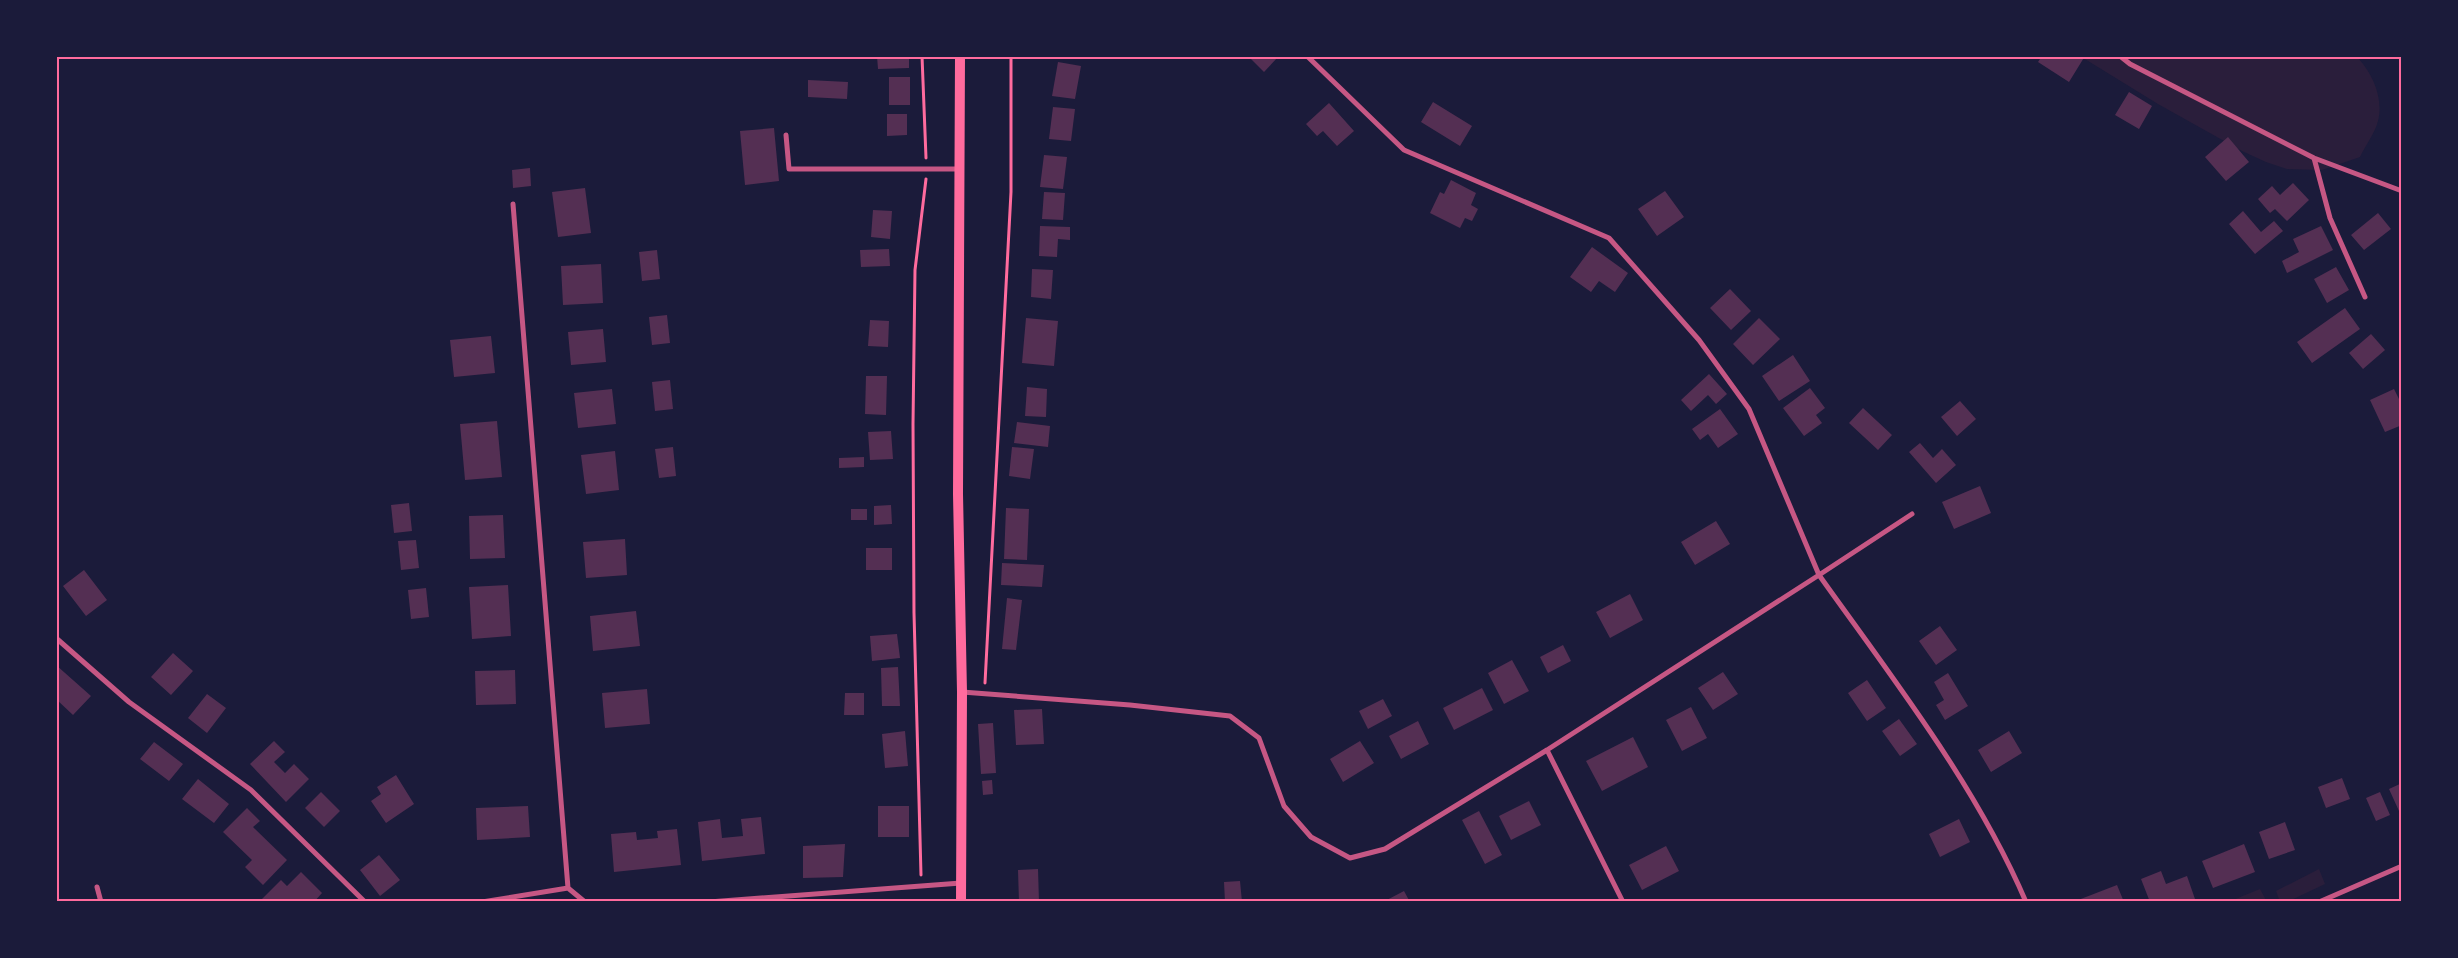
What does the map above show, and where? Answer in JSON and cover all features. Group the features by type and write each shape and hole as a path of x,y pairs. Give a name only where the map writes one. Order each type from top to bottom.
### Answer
{"main road":[{"path":"960,56 958,494 962,692 960,902"}],"street":[{"path":"1307,56 1404,150 1609,238 1699,340 1749,410 1819,575 1918,714 1972,800 2026,902"},
{"path":"2120,56 2139,68 2314,158 2402,191"},
{"path":"786,135 788,169 959,169"},
{"path":"2314,158 2330,218 2365,297"},
{"path":"513,204 568,888 585,902"},
{"path":"962,692 1130,705 1230,716 1260,738 1284,806 1310,837 1350,858 1385,849 1547,750 1912,514"},
{"path":"56,638 129,702 250,790 365,902"},
{"path":"1547,750 1623,902"},
{"path":"2319,902 2402,866"},
{"path":"709,902 961,883"},
{"path":"97,887 100,902"},
{"path":"482,902 568,888"}],"path":[{"path":"921,886 914,613 912,424 916,270 927,170 922,56"},
{"path":"984,694 1011,192 1011,56"}],"shaded area":[{"path":"2080,56 2356,56 2362,62 2375,86 2379,103 2378,121 2360,157 2322,170 2287,169 2242,151 2158,104"},
{"path":"2319,869 2325,884 2287,902 2280,902 2276,891"},
{"path":"2260,889 2267,902 2228,902"}],"building":[{"path":"877,56 909,56 909,68 878,69"},
{"path":"1248,56 1277,56 1278,57 1264,72"},
{"path":"2042,56 2085,56 2069,82 2038,62"},
{"path":"1058,62 1081,66 1075,99 1052,96"},
{"path":"889,77 910,77 910,105 889,105"},
{"path":"808,80 848,82 847,99 808,97"},
{"path":"2129,92 2152,106 2139,129 2115,115"},
{"path":"1433,102 1472,126 1460,146 1421,122"},
{"path":"1329,103 1354,131 1337,146 1323,131 1317,136 1306,124"},
{"path":"1053,107 1075,109 1071,141 1049,139"},
{"path":"887,114 907,114 907,135 887,136"},
{"path":"774,128 779,181 745,185 740,131"},
{"path":"2228,137 2249,162 2226,181 2205,157"},
{"path":"1044,155 1067,157 1063,189 1040,187"},
{"path":"530,168 531,186 513,188 512,170"},
{"path":"1451,180 1476,193 1471,205 1478,209 1472,221 1465,218 1460,228 1430,213 1440,192 1444,194"},
{"path":"2293,183 2309,200 2287,221 2275,209 2270,213 2258,199 2272,186 2280,195"},
{"path":"585,188 591,233 558,237 552,192"},
{"path":"1665,191 1684,217 1657,236 1638,209"},
{"path":"1044,192 1065,193 1063,220 1042,219"},
{"path":"873,210 892,211 890,239 871,237"},
{"path":"2243,211 2261,232 2274,221 2283,231 2255,254 2229,224"},
{"path":"2378,213 2391,229 2364,250 2351,235"},
{"path":"1040,226 1070,227 1070,240 1058,239 1057,257 1039,256"},
{"path":"2321,226 2333,250 2287,273 2282,261 2299,252 2293,239"},
{"path":"1592,247 1628,273 1615,292 1599,281 1591,292 1570,277"},
{"path":"889,249 890,266 861,267 860,250"},
{"path":"657,250 660,279 642,281 639,252"},
{"path":"601,264 603,303 563,305 561,266"},
{"path":"2336,267 2349,290 2327,303 2314,279"},
{"path":"1032,269 1053,270 1051,299 1031,297"},
{"path":"1730,289 1751,311 1731,330 1710,308"},
{"path":"2345,308 2360,329 2312,363 2297,342"},
{"path":"667,315 670,343 652,345 649,317"},
{"path":"1026,318 1058,321 1054,366 1022,363"},
{"path":"1759,318 1780,339 1753,365 1733,344"},
{"path":"870,320 889,321 888,347 868,346"},
{"path":"603,329 606,362 571,365 568,332"},
{"path":"2371,334 2385,350 2363,369 2349,353"},
{"path":"491,336 495,373 454,377 450,340"},
{"path":"1793,355 1810,381 1779,401 1762,376"},
{"path":"1709,374 1727,394 1716,404 1708,395 1691,411 1681,400"},
{"path":"866,376 887,376 886,415 865,414"},
{"path":"670,380 673,409 655,411 652,382"},
{"path":"1027,387 1047,389 1046,417 1025,416"},
{"path":"1810,388 1825,408 1816,415 1822,423 1804,436 1783,408"},
{"path":"612,389 616,424 578,428 574,393"},
{"path":"2394,389 2402,405 2402,425 2385,432 2370,400"},
{"path":"1960,401 1976,419 1957,436 1941,417"},
{"path":"1863,408 1892,435 1878,450 1849,423"},
{"path":"1720,409 1738,434 1718,448 1708,434 1700,440 1692,429"},
{"path":"497,421 502,477 465,480 460,424"},
{"path":"1017,422 1050,426 1048,447 1014,443"},
{"path":"891,431 893,459 870,460 868,432"},
{"path":"1920,443 1933,458 1942,449 1956,465 1936,483 1909,452"},
{"path":"673,447 676,476 659,478 655,449"},
{"path":"1012,447 1034,449 1030,479 1009,476"},
{"path":"615,451 619,490 586,494 581,455"},
{"path":"864,457 864,467 839,468 839,458"},
{"path":"1980,486 1991,513 1954,529 1942,502"},
{"path":"409,503 412,531 394,533 391,505"},
{"path":"891,505 892,524 874,525 874,506"},
{"path":"1006,508 1029,509 1027,560 1004,559"},
{"path":"851,509 867,509 867,520 851,520"},
{"path":"503,515 505,558 470,559 469,516"},
{"path":"1716,521 1730,544 1695,565 1681,542"},
{"path":"625,539 627,575 586,578 583,542"},
{"path":"416,540 419,568 401,570 398,541"},
{"path":"866,548 892,548 892,570 866,570"},
{"path":"1002,563 1044,565 1042,587 1001,585"},
{"path":"84,570 107,600 86,616 63,586"},
{"path":"508,585 511,636 472,639 469,587"},
{"path":"426,588 429,617 411,619 408,590"},
{"path":"1630,594 1643,620 1610,638 1596,612"},
{"path":"1007,598 1022,600 1016,650 1002,649"},
{"path":"636,611 640,646 593,651 590,616"},
{"path":"1940,626 1957,650 1936,665 1919,641"},
{"path":"897,634 900,658 872,661 870,636"},
{"path":"1563,645 1571,661 1548,673 1540,657"},
{"path":"173,653 193,671 171,695 151,677"},
{"path":"1512,660 1529,691 1504,704 1488,673"},
{"path":"56,665 91,696 73,715 56,699"},
{"path":"898,667 900,706 882,706 881,668"},
{"path":"515,670 516,704 476,705 475,671"},
{"path":"1723,672 1738,694 1713,710 1698,688"},
{"path":"1948,673 1968,706 1945,720 1936,705 1944,700 1934,682"},
{"path":"1867,680 1886,708 1867,721 1848,693"},
{"path":"1482,688 1493,710 1454,730 1443,708"},
{"path":"647,689 650,724 605,728 602,693"},
{"path":"845,693 864,693 864,715 844,715"},
{"path":"207,694 226,708 207,733 188,718"},
{"path":"1383,699 1392,716 1368,729 1359,711"},
{"path":"1691,707 1707,738 1682,751 1666,720"},
{"path":"1042,709 1044,744 1016,745 1014,710"},
{"path":"1899,719 1917,744 1900,756 1882,731"},
{"path":"1418,721 1429,744 1401,759 1389,736"},
{"path":"993,723 996,773 981,774 978,724"},
{"path":"905,731 908,766 885,768 882,734"},
{"path":"2009,731 2022,753 1991,772 1978,750"},
{"path":"1633,737 1648,767 1602,791 1586,761"},
{"path":"274,741 285,752 274,762 285,773 294,764 309,779 286,802 250,764"},
{"path":"1360,741 1374,763 1343,782 1330,759"},
{"path":"154,742 183,764 169,781 140,759"},
{"path":"396,775 414,804 386,823 371,801 381,794 377,787"},
{"path":"2342,778 2350,799 2326,808 2318,787"},
{"path":"198,779 229,804 214,823 182,799"},
{"path":"992,780 993,794 983,795 982,781"},
{"path":"2402,783 2402,810 2399,811 2389,789"},
{"path":"321,792 340,811 324,827 305,808"},
{"path":"2380,792 2390,815 2376,821 2366,798"},
{"path":"1529,801 1541,825 1511,840 1499,816"},
{"path":"528,806 530,837 477,840 476,808"},
{"path":"878,806 909,806 909,837 878,837"},
{"path":"247,808 260,821 253,827 287,860 263,885 245,867 252,860 223,832"},
{"path":"1479,811 1502,855 1485,864 1462,820"},
{"path":"761,817 765,854 702,861 698,822 720,819 722,838 743,836 741,819"},
{"path":"1959,819 1970,842 1940,857 1929,834"},
{"path":"2285,822 2295,850 2269,859 2259,832"},
{"path":"677,829 681,865 614,872 611,834 636,832 637,840 658,838 657,831"},
{"path":"845,844 843,877 803,878 803,846"},
{"path":"2244,844 2255,872 2213,888 2202,861"},
{"path":"1666,846 1679,871 1642,890 1629,865"},
{"path":"379,855 400,880 380,896 360,870"},
{"path":"1038,869 1039,902 1019,902 1018,870"},
{"path":"2161,871 2166,884 2187,876 2195,899 2187,902 2150,902 2141,879"},
{"path":"301,872 322,893 314,902 259,902 281,880 287,886"},
{"path":"1240,881 1242,902 1225,902 1224,882"},
{"path":"2117,885 2124,902 2073,902"},
{"path":"1404,891 1410,902 1383,902"}]}
